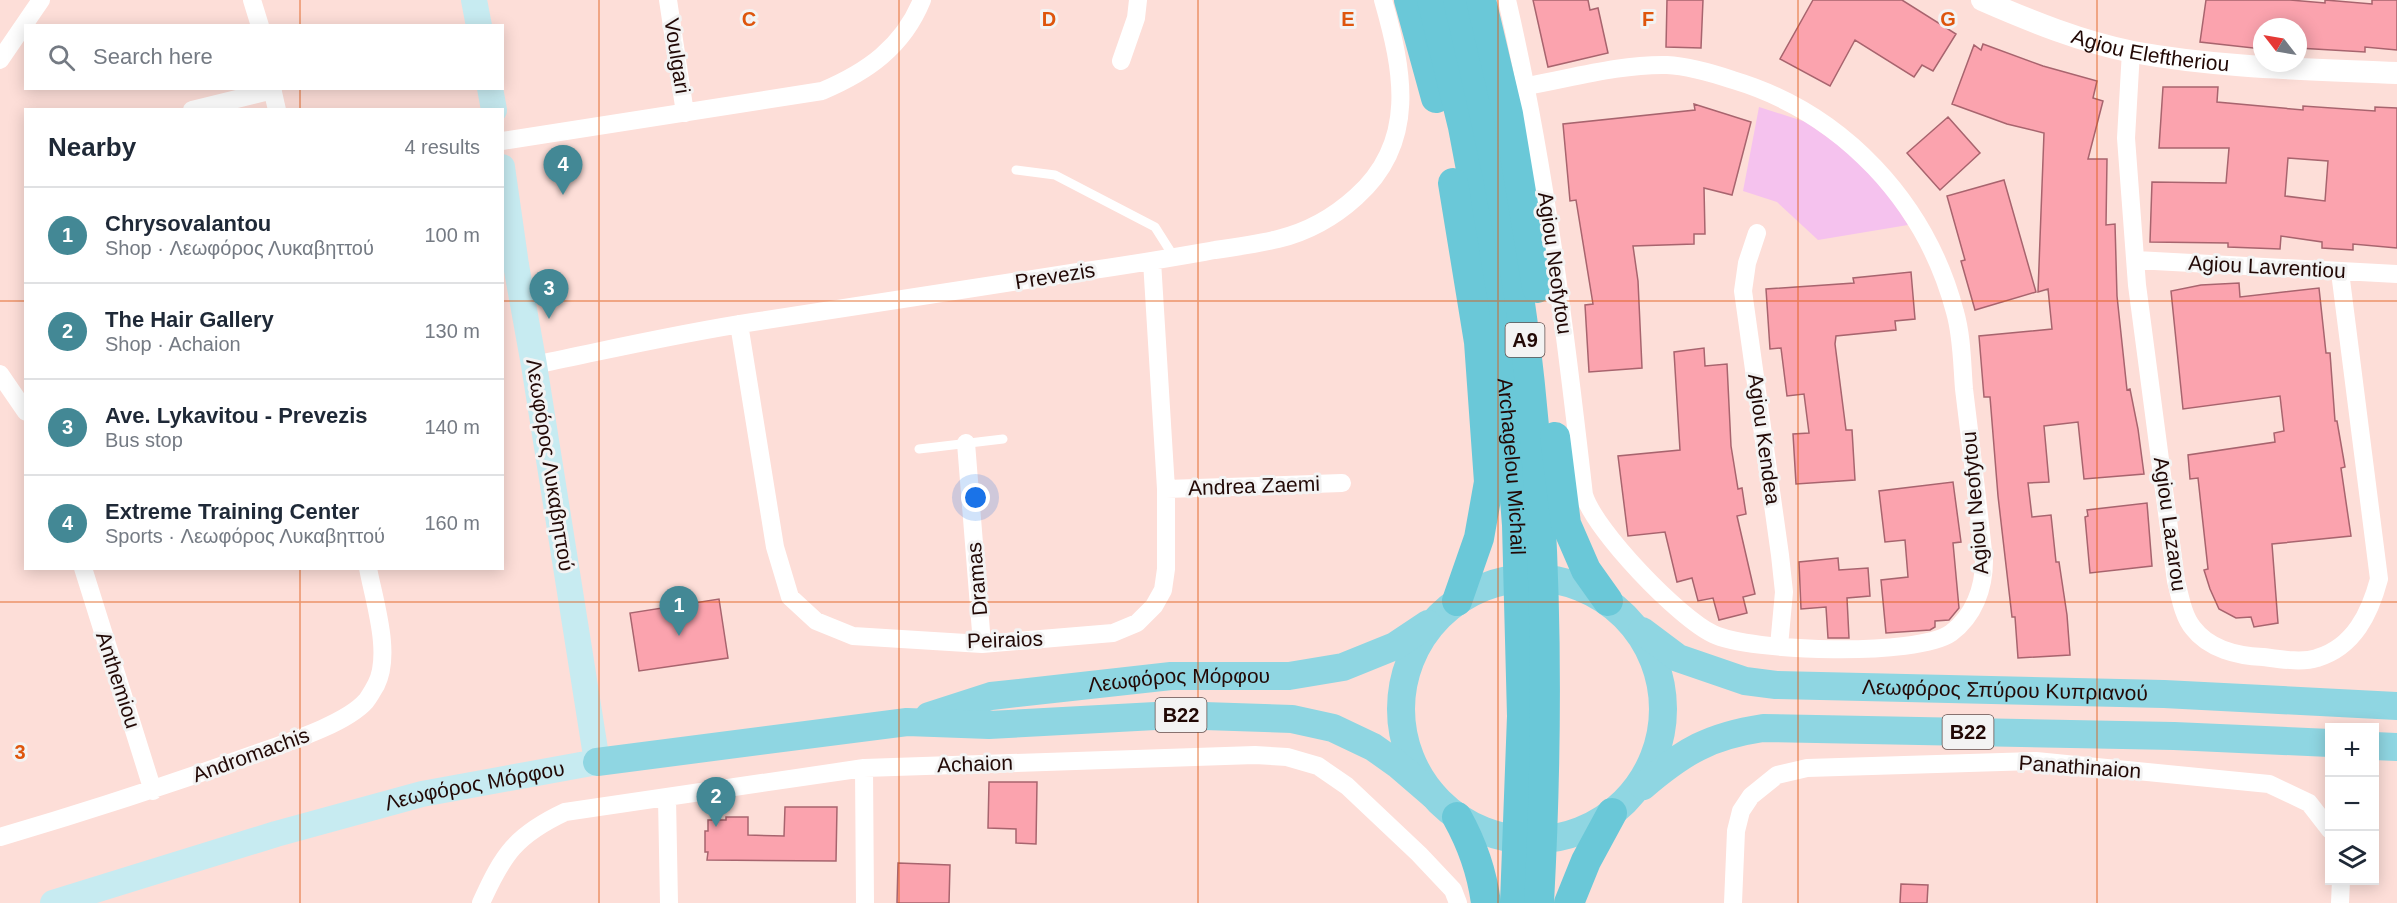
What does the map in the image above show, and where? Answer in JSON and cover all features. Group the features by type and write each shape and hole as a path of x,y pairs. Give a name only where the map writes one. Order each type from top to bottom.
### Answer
{"highway":[{"path":"1409,0 1445,129 1479,342 1489,482 1479,538 1448,608"},
{"name":"Archagelou Michail","path":"1432,0 1463,127 1487,254 1501,344 1510,435 1516,525 1522,716 1515,903"},
{"name":"Archagelou Michail","path":"1458,0 1496,164 1525,339 1535,428 1541,521 1546,715 1539,903"},
{"path":"1481,0 1508,114 1524,202 1545,338 1566,524 1586,570 1608,601"},
{"path":"1569,903 1586,861 1620,806"},
{"path":"1457,817 1483,879 1486,903"}],"main road":[{"path":"474,0 479,24"},
{"path":"490,90 494,108"},
{"name":"Λεωφόρος Λυκαβηττού","path":"504,196 509,267 534,365 597,762"},
{"name":"B22","path":"1528,577 1560,581 1608,601 1631,622 1649,648 1657,669 1664,711 1659,743 1647,773 1620,806 1593,825 1560,839 1501,839 1457,817 1433,795 1412,762 1402,724 1403,685 1416,648 1448,608 1505,580 1528,577"},
{"name":"Λεωφόρος Μόρφου","path":"907,722 991,696 1171,676 1289,676 1343,667 1395,646 1448,608"},
{"name":"Λεωφόρος Σπύρου Κυπριανού","path":"1631,622 1678,658 1718,674 1745,681 1776,685 2164,694 2397,706"},
{"name":"Λεωφόρος Μόρφου","path":"53,903 276,834 422,794 597,762 907,722 989,724 1174,715 1292,719 1334,728 1373,747 1433,795"},
{"name":"Λεωφόρος Σπύρου Κυπριανού","path":"1620,806 1679,757 1710,740 1763,728 2174,736 2325,743"},
{"path":"2379,746 2397,747"}],"street":[{"path":"25,24 41,0"},
{"path":"252,0 259,24"},
{"name":"Voulgari","path":"668,0 685,113"},
{"path":"504,141 822,91 852,78 877,61 898,39 922,0"},
{"path":"1121,61 1136,18 1138,0"},
{"name":"Prevezis","path":"534,365 739,324 1152,261 1278,239 1312,228 1342,209 1376,176 1399,126 1402,104 1401,80 1394,39 1383,0"},
{"name":"Agiou Neofytou","path":"1508,0 1527,86 1548,210 1584,495 1593,516 1635,565 1680,611 1697,626 1730,641 1779,646 1879,650 1926,644 1952,632 1967,617 1980,591 1984,578 1984,561 1956,313 1926,235 1907,205 1881,172 1847,142 1803,110 1758,87 1708,72 1668,65 1633,67 1527,86"},
{"name":"Agiou Eleftheriou","path":"1982,0 2072,35 2131,51 2188,61 2397,73"},
{"path":"0,60 24,25"},
{"name":"Agiou Lazarou","path":"2131,51 2126,138 2137,285 2173,558 2182,605 2191,627 2203,638 2218,648 2250,657 2317,658 2339,647 2360,628 2372,606 2379,579 2340,272"},
{"path":"200,108 268,90"},
{"path":"272,90 277,108"},
{"name":"Agiou Kendea","path":"1757,234 1747,263 1743,291 1784,592 1779,646"},
{"name":"Agiou Lavrentiou","path":"2136,260 2397,274"},
{"name":"Peiraios","path":"739,324 775,547 790,597 816,621 853,636 982,644 1113,633 1137,623 1154,606 1163,590 1166,569 1166,489 1152,261"},
{"path":"0,374 24,409"},
{"name":"Dramas","path":"966,443 982,644"},
{"name":"Andrea Zaemi","path":"1166,489 1342,483"},
{"name":"Anthemiou","path":"84,570 153,791"},
{"name":"Andromachis","path":"0,837 153,791 306,736 341,719 366,701 377,682 382,643 368,570"},
{"name":"Achaion","path":"481,903 495,873 515,843 540,823 565,812 864,768 1255,755 1287,757 1318,766 1347,786 1419,854 1453,890 1458,903"},
{"name":"Panathinaion","path":"1732,903 1736,831 1741,811 1751,796 1777,775 1806,768 2036,761 2270,784 2308,803 2325,824"},
{"path":"864,768 865,903"},
{"path":"667,798 669,903"},
{"path":"2340,903 2341,885"}],"lane":[{"path":"1016,170 1055,174 1155,227 1174,257"},
{"path":"919,448 1003,439"}],"shaded area":[{"path":"1759,107 1806,122 1871,168 1908,225 1818,240 1777,202 1743,191"}],"building":[{"path":"1533,0 1588,0 1590,10 1598,8 1608,53 1548,67"},
{"path":"1667,0 1703,0 1701,48 1666,47"},
{"path":"1813,0 1902,0 1956,34 1933,71 1922,65 1914,77 1855,40 1830,86 1780,59"},
{"path":"2206,0 2290,0 2325,3 2325,0 2372,4 2372,0 2397,0 2397,50 2365,47 2365,52 2307,49 2307,18 2253,18 2253,48 2200,42"},
{"path":"1983,44 2043,66 2097,81 2093,98 2103,101 2088,159 2107,159 2106,225 2115,224 2117,296 2127,390 2130,389 2144,474 2084,479 2078,422 2044,426 2049,482 2028,483 2032,517 2051,515 2056,562 2059,562 2067,615 2070,655 2018,658 2015,617 2012,617 1998,496 1990,397 1984,397 1979,336 2052,329 2048,289 2038,292 2044,133 2007,124 1952,104 1974,45 1981,50"},
{"path":"2163,87 2218,87 2217,102 2303,110 2303,106 2375,111 2375,107 2397,108 2397,248 2353,244 2353,250 2322,248 2322,242 2281,236 2280,249 2228,247 2228,243 2150,242 2152,182 2226,183 2229,148 2159,148","holes":["2288,158 2328,161 2325,201 2285,196"]},
{"path":"1694,104 1751,122 1732,195 1704,188 1705,234 1694,234 1694,244 1633,246 1638,281 1642,368 1589,372 1585,305 1593,304 1576,200 1570,201 1563,124 1695,110"},
{"path":"1948,117 1980,153 1940,190 1907,153"},
{"path":"2004,180 2036,292 1975,310 1961,261 1965,260 1947,196"},
{"path":"1911,272 1915,319 1895,321 1896,330 1836,336 1835,344 1846,430 1852,430 1855,480 1796,484 1793,434 1809,433 1804,394 1787,396 1781,348 1770,349 1766,289 1854,283 1853,278"},
{"path":"2239,283 2240,297 2319,288 2326,353 2330,353 2335,421 2337,421 2345,467 2341,468 2351,536 2272,544 2278,623 2254,627 2251,617 2236,618 2219,609 2210,589 2204,570 2208,569 2198,478 2190,479 2188,455 2275,442 2274,433 2284,431 2280,396 2183,409 2171,291 2201,285"},
{"path":"1704,348 1705,366 1727,364 1731,446 1738,489 1742,488 1746,514 1737,516 1755,594 1743,597 1747,613 1719,620 1713,598 1698,601 1692,578 1677,582 1665,532 1628,536 1618,456 1680,450 1674,352"},
{"path":"1953,482 1961,542 1953,543 1959,608 1949,620 1935,621 1935,627 1930,630 1886,633 1881,580 1908,577 1905,540 1885,542 1879,491"},
{"path":"2147,503 2152,566 2090,573 2085,517 2088,516 2087,510"},
{"path":"1838,558 1839,570 1868,568 1870,596 1847,598 1849,638 1828,638 1826,607 1801,609 1799,562"},
{"path":"719,599 728,658 639,671 630,613"},
{"path":"989,782 1037,782 1036,844 1016,843 1016,829 988,828"},
{"path":"785,807 837,807 836,861 707,860 705,831 708,831 708,820 748,817 748,835 784,836"},
{"path":"898,863 950,865 949,903 897,903"},
{"path":"1901,884 1928,885 1927,903 1900,903"}],"place":[{"name":"Extreme Training Center","path":"563,195"},
{"name":"Ave. Lykavitou - Prevezis","path":"549,319"},
{"name":"Chrysovalantou","path":"679,636"},
{"name":"The Hair Gallery","path":"716,827"}]}
